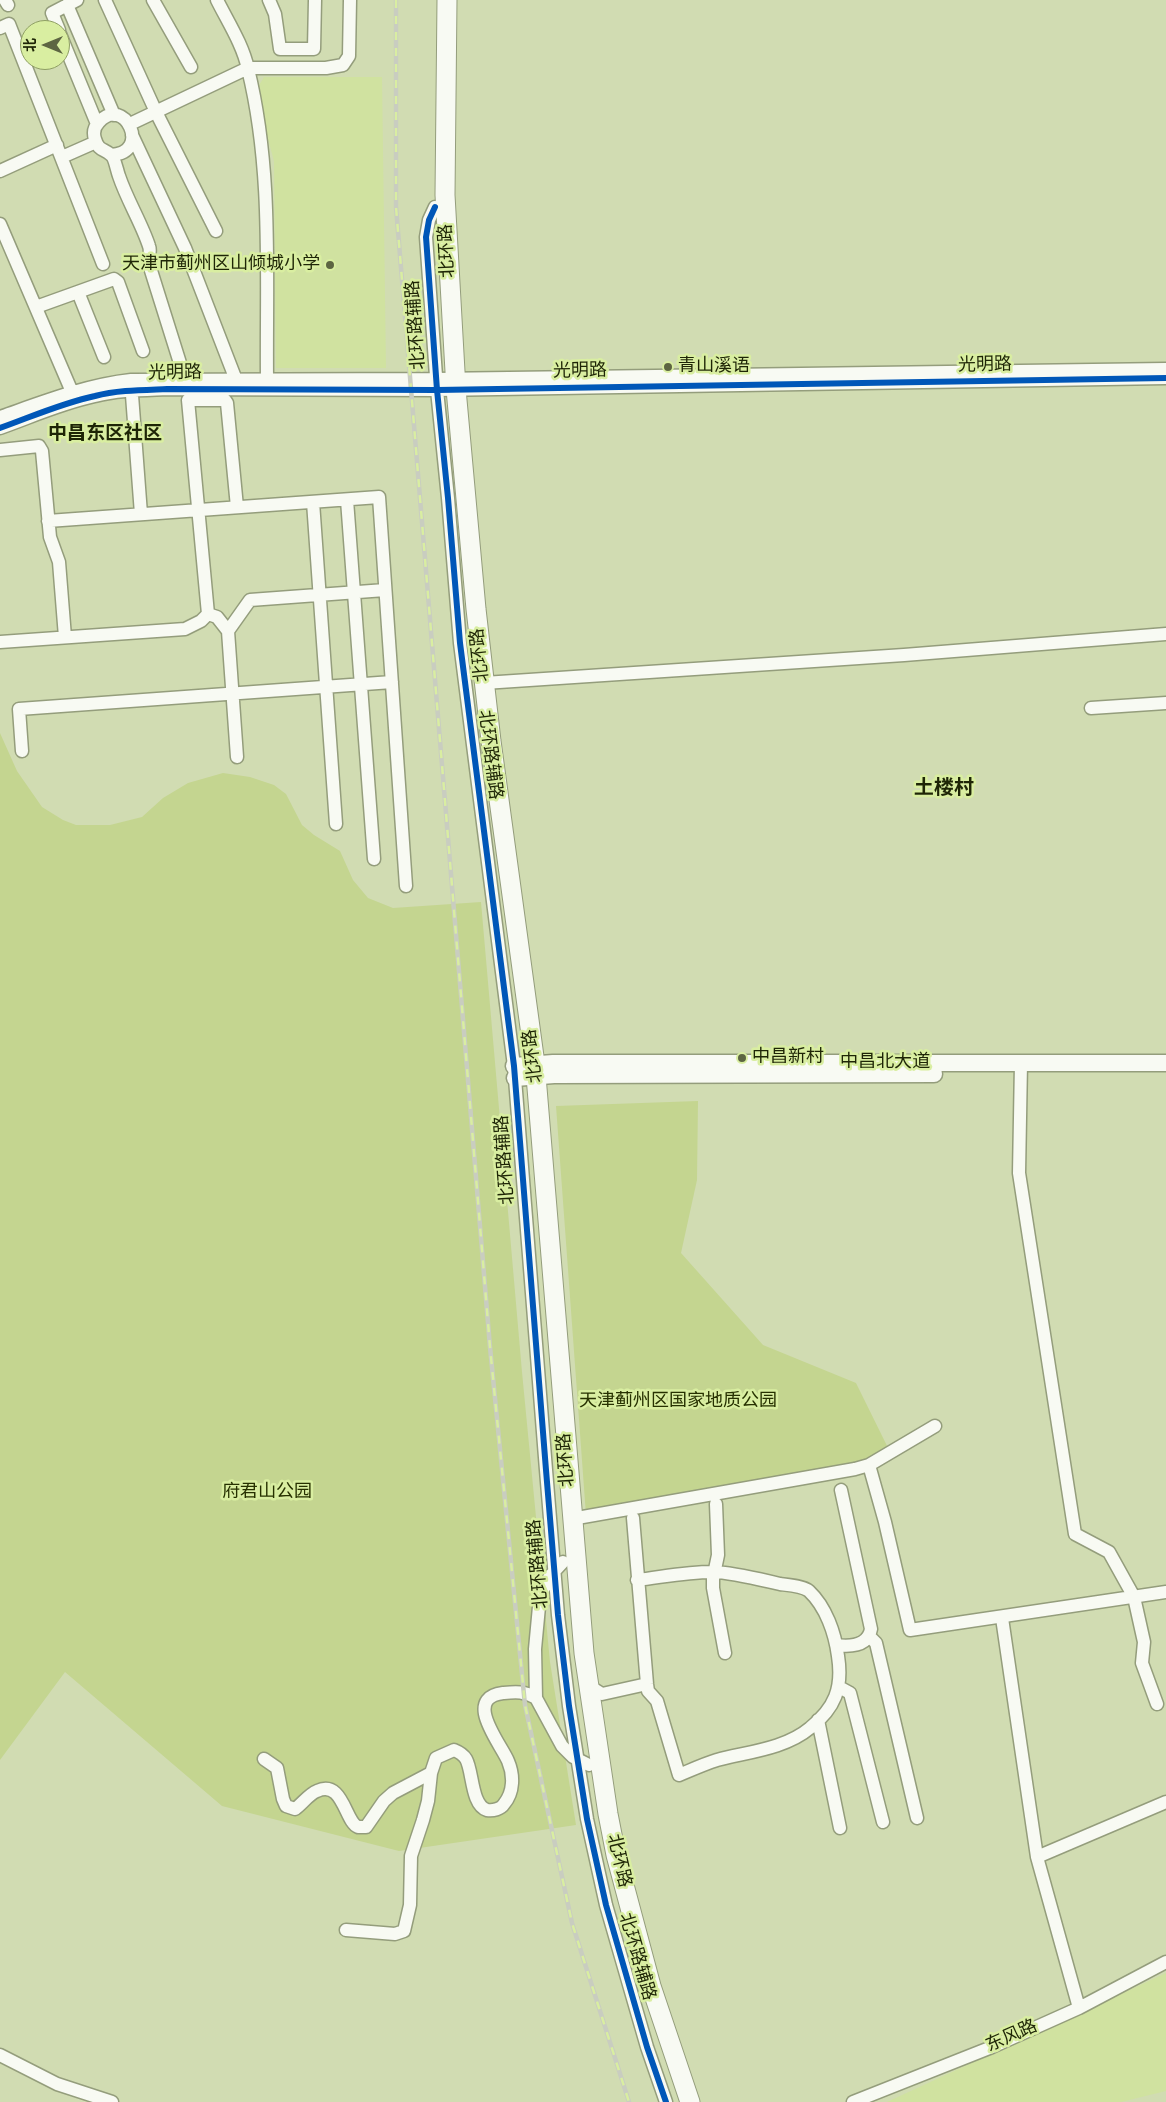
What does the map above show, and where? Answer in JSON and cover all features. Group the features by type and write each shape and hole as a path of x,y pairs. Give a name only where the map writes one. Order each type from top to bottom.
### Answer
{"highway":[{"name":"北环路","path":"437,0 435,207 446,384 481,743 500,869 525,1071 559,1567 572,1654 583,1762 622,1921 650,2017 679,2102"},
{"name":"北环路","path":"447,0 446,384 484,683 577,1588 588,1682 608,1814 627,1900 651,1986 690,2102"}],"main road":[{"name":"中昌北大道","path":"525,1071 1021,1068 1166,1063"},
{"name":"中昌北大道","path":"1021,1068 1166,1073"}],"street":[{"path":"105,0 156,112 216,231"},
{"path":"153,0 191,66"},
{"path":"217,0 238,41 248,68 266,177 267,379"},
{"path":"269,0 275,14 280,49 314,49 315,0"},
{"path":"236,380 185,248 131,130 124,118 114,115 101,119 96,124 94,131 96,142 104,152 111,155 123,152 129,148 131,130 156,112 248,68 326,68 343,65 349,56 350,0"},
{"path":"54,20 52,13 72,3 114,115"},
{"path":"0,28 9,24 103,264"},
{"path":"70,59 96,124"},
{"path":"0,171 59,151 96,142"},
{"path":"111,155 125,193 150,248 148,262 184,379"},
{"path":"0,224 72,392"},
{"path":"36,307 114,279 118,282 143,351"},
{"path":"78,292 104,357"},
{"name":"光明路","path":"0,428 76,400 132,385 184,379 267,379 446,384 1166,369"},
{"name":"光明路","path":"0,417 72,392 106,383 132,385 446,384 1166,378"},
{"path":"132,385 141,514"},
{"path":"208,614 188,400 225,400 227,403 238,507"},
{"path":"0,450 39,446 42,451 50,537 59,562 65,637"},
{"path":"48,521 379,497 406,886"},
{"path":"347,500 374,859"},
{"path":"313,502 336,824"},
{"path":"228,632 250,600 385,590"},
{"path":"208,614 217,617 225,625 228,632 237,757"},
{"path":"0,642 185,629 208,614"},
{"path":"484,683 904,655 1166,634"},
{"path":"22,751 19,709 392,682"},
{"path":"1091,708 1166,702"},
{"path":"1021,1068 1020,1173 1075,1534 1109,1552 1134,1597 1144,1642 1142,1663 1157,1704"},
{"path":"577,1518 837,1474 869,1465 935,1426"},
{"path":"869,1465 885,1522 910,1630 1002,1618 1166,1592"},
{"path":"836,1645 847,1647 862,1643 870,1637 871,1629 841,1490"},
{"path":"716,1504 718,1555 712,1579 725,1653"},
{"path":"633,1518 638,1580 647,1688 657,1701 678,1775 715,1761 794,1738 809,1729 835,1702 839,1686 840,1666 836,1645 828,1618 818,1602 807,1590 740,1575 715,1572 638,1580"},
{"path":"559,1567 544,1584 540,1596 529,1688 562,1746 583,1762"},
{"path":"1002,1618 1037,1857 1079,2008"},
{"path":"870,1637 876,1643 917,1818"},
{"path":"588,1682 602,1694 647,1688"},
{"path":"839,1686 850,1693 883,1822"},
{"path":"346,1930 395,1934 404,1931 410,1905 411,1856 418,1840 428,1801 431,1773 436,1758 454,1750 462,1754 467,1760 476,1798 481,1807 495,1810 503,1806 510,1795 513,1782 509,1761 491,1731 485,1717 485,1710 489,1699 494,1695 529,1688"},
{"path":"593,1718 597,1708 604,1702 647,1688"},
{"path":"818,1720 840,1828"},
{"path":"264,1758 277,1768 286,1806 295,1809 317,1791 327,1790 336,1794 344,1804 354,1824 359,1827 366,1827 384,1801 393,1793 431,1773"},
{"name":"北环路辅路","path":"583,1762 587,1820 606,1905 647,2047 666,2102"},
{"path":"1037,1857 1166,1802"},
{"name":"东风路","path":"853,2102 992,2047 1079,2008 1166,1962"},
{"path":"0,2055 56,2084 112,2102"}],"shaded area":[{"name":"天津市蓟州区山倾城小学","path":"264,77 382,77 386,368 276,368 274,161 255,92"},
{"path":"1166,1973 1166,2091 1121,2102 887,2102"}],"green space":[{"name":"府君山公园","path":"0,733 17,771 42,807 63,820 76,825 110,825 142,817 163,798 188,783 223,773 250,777 274,785 286,794 302,825 340,851 353,880 368,898 393,908 481,902 522,1372 550,1662 576,1825 399,1851 222,1806 65,1672 0,1760"},
{"name":"天津蓟州区国家地质公园","path":"698,1101 697,1180 681,1253 763,1345 856,1383 893,1458 849,1477 722,1499 586,1515 556,1106"}],"railway":[{"path":"396,0 396,207 490,1347 525,1705 572,1923 629,2102"}],"cycle path":[{"path":"435,207 429,220 426,237 437,390 460,643 514,1066 558,1615 569,1706 587,1819 606,1905 647,2047 666,2102"},
{"path":"0,428 59,406 104,394 167,389 437,390 1166,378"}],"place":[{"name":"天津市蓟州区山倾城小学","path":"330,265"},
{"name":"青山溪语","path":"668,367"},
{"name":"中昌新村","path":"742,1058"}],"district":[{"name":"中昌东区社区","path":"105,435"},
{"name":"土楼村","path":"944,790"}]}
